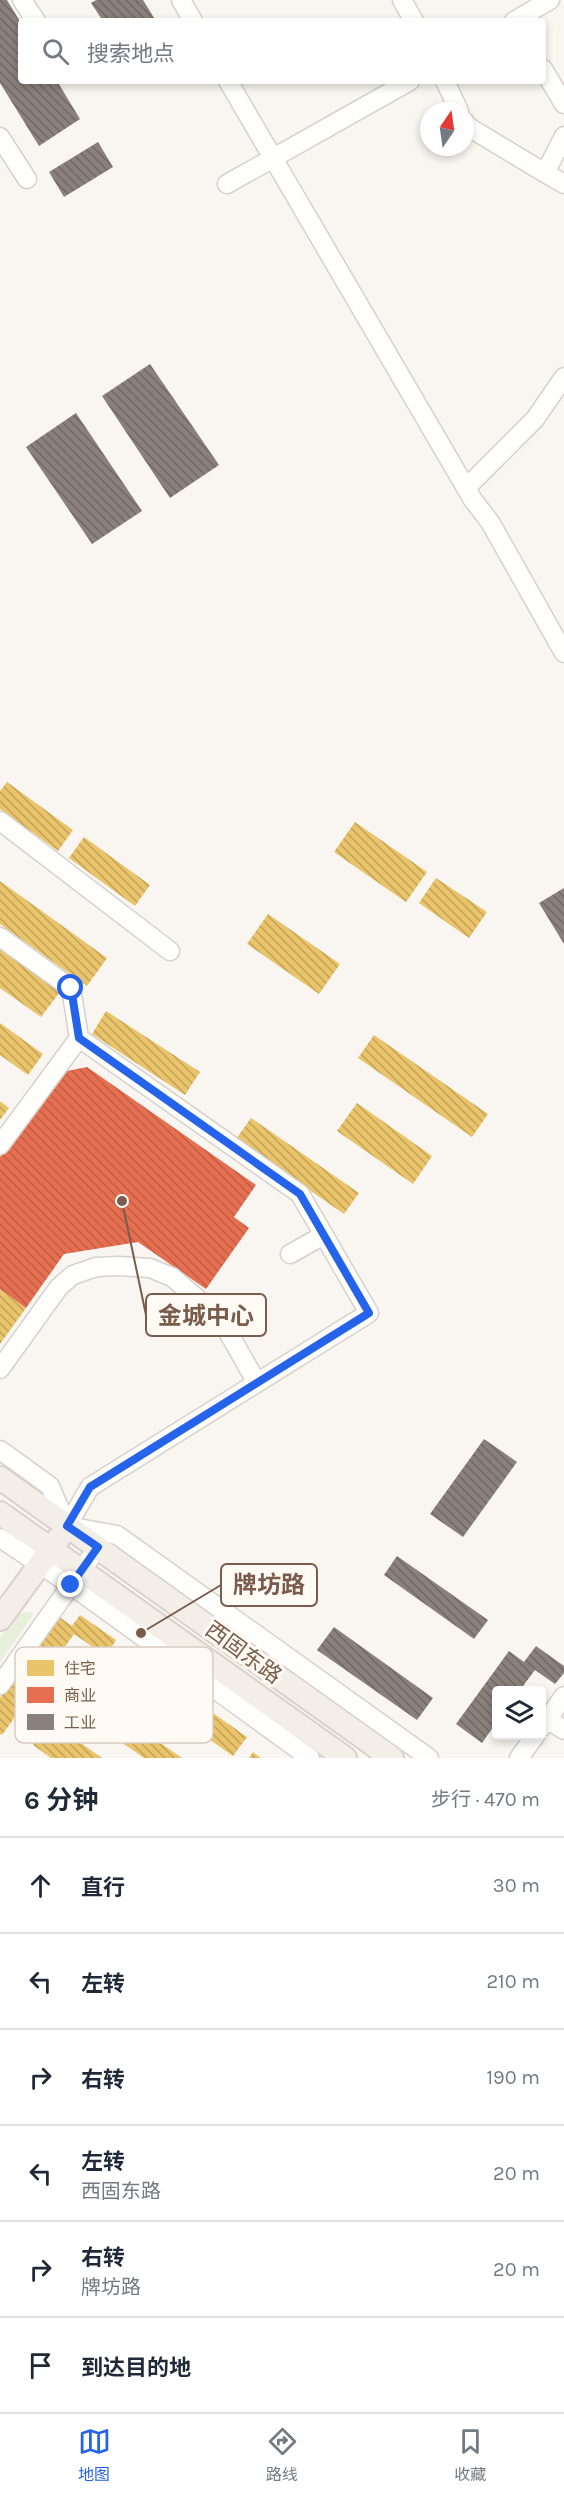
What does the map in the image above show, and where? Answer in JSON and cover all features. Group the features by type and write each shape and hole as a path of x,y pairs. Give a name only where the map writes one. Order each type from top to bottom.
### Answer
{"main road":[{"name":"西固东路","path":"0,1478 392,1758"},
{"name":"西固东路","path":"0,1513 6,1540 44,1557 179,1647"},
{"path":"0,1619 67,1526"},
{"name":"西固东路","path":"213,1670 345,1758"}],"street":[{"path":"22,0 34,18"},
{"path":"181,0 191,18"},
{"path":"402,0 412,18"},
{"path":"519,18 550,0"},
{"path":"546,74 564,104"},
{"path":"230,84 466,488 490,522 564,653"},
{"path":"227,184 405,84"},
{"path":"446,84 455,102"},
{"path":"474,130 564,184"},
{"path":"545,172 564,136"},
{"path":"0,137 27,179"},
{"path":"466,488 535,419 564,376"},
{"path":"0,821 170,951"},
{"path":"0,937 71,988 79,1038 0,1145"},
{"path":"67,1526 90,1487 369,1313 300,1194 79,1038"},
{"path":"290,1254 324,1235"},
{"path":"0,1370 59,1287 73,1275 96,1267 118,1266 150,1268 172,1277 188,1290 220,1318 257,1383"},
{"path":"0,1450 50,1486 67,1526"},
{"path":"6,1540 37,1504"},
{"path":"67,1526 117,1534 429,1758"},
{"path":"27,1647 98,1547"},
{"path":"76,1578 166,1647"},
{"path":"0,1685 15,1664"},
{"path":"213,1683 310,1758"},
{"path":"546,1720 564,1696"},
{"path":"546,1724 564,1730"},
{"path":"519,1758 532,1740"}],"green space":[{"path":"32,1612 33,1615 0,1662 0,1637 21,1613"}],"building: 住宅":[{"path":"7,782 73,830 58,851 0,809 0,791"},
{"path":"355,822 427,872 406,902 334,852"},
{"path":"84,837 150,885 135,906 69,858"},
{"path":"436,878 487,912 469,938 419,903"},
{"path":"0,881 107,958 87,986 0,924"},
{"path":"268,914 340,964 319,994 247,944"},
{"path":"0,949 60,992 41,1017 0,988"},
{"path":"106,1011 200,1072 185,1095 92,1034"},
{"path":"0,1023 43,1054 28,1075 0,1055"},
{"path":"374,1035 488,1114 472,1137 358,1058"},
{"path":"0,1101 9,1108 0,1120"},
{"path":"357,1103 432,1156 413,1184 337,1131"},
{"path":"251,1118 359,1193 344,1214 236,1139"},
{"path":"0,1289 26,1308 0,1344"},
{"path":"80,1615 116,1640 112,1647 93,1647 74,1634 65,1647 36,1647 58,1616 72,1626"},
{"path":"15,1677 15,1717 2,1735 0,1734 0,1698"},
{"path":"213,1713 247,1737 233,1756 213,1742"},
{"path":"34,1743 81,1743 102,1758 51,1758 33,1745"},
{"path":"123,1743 161,1743 182,1758 144,1758"},
{"path":"253,1752 261,1758 249,1758"}],"building: 商业":[{"path":"87,1067 256,1185 234,1217 249,1228 206,1289 138,1242 64,1254 26,1308 0,1289 0,1157 62,1072"}],"building: 工业":[{"path":"0,0 7,0 18,18 18,84 59,84 80,119 39,146 0,83"},
{"path":"96,0 143,0 154,18 101,18 91,3"},
{"path":"98,142 113,167 64,197 49,172"},
{"path":"150,364 219,465 170,498 102,396"},
{"path":"76,413 142,511 92,544 26,447"},
{"path":"564,888 564,944 539,903"},
{"path":"484,1439 517,1462 463,1537 430,1514"},
{"path":"397,1556 488,1620 474,1639 384,1575"},
{"path":"334,1627 433,1698 417,1720 317,1650"},
{"path":"536,1646 564,1666 564,1673 555,1684 535,1670 523,1686 492,1686 492,1729 482,1743 456,1724 509,1651 524,1662"}],"place":[{"name":"金城中心","path":"122,1201"},
{"name":"牌坊路","path":"141,1633"}],"route":[{"path":"71,988 79,1038 300,1194 369,1313 90,1487 67,1526 98,1547 71,1585"}]}
